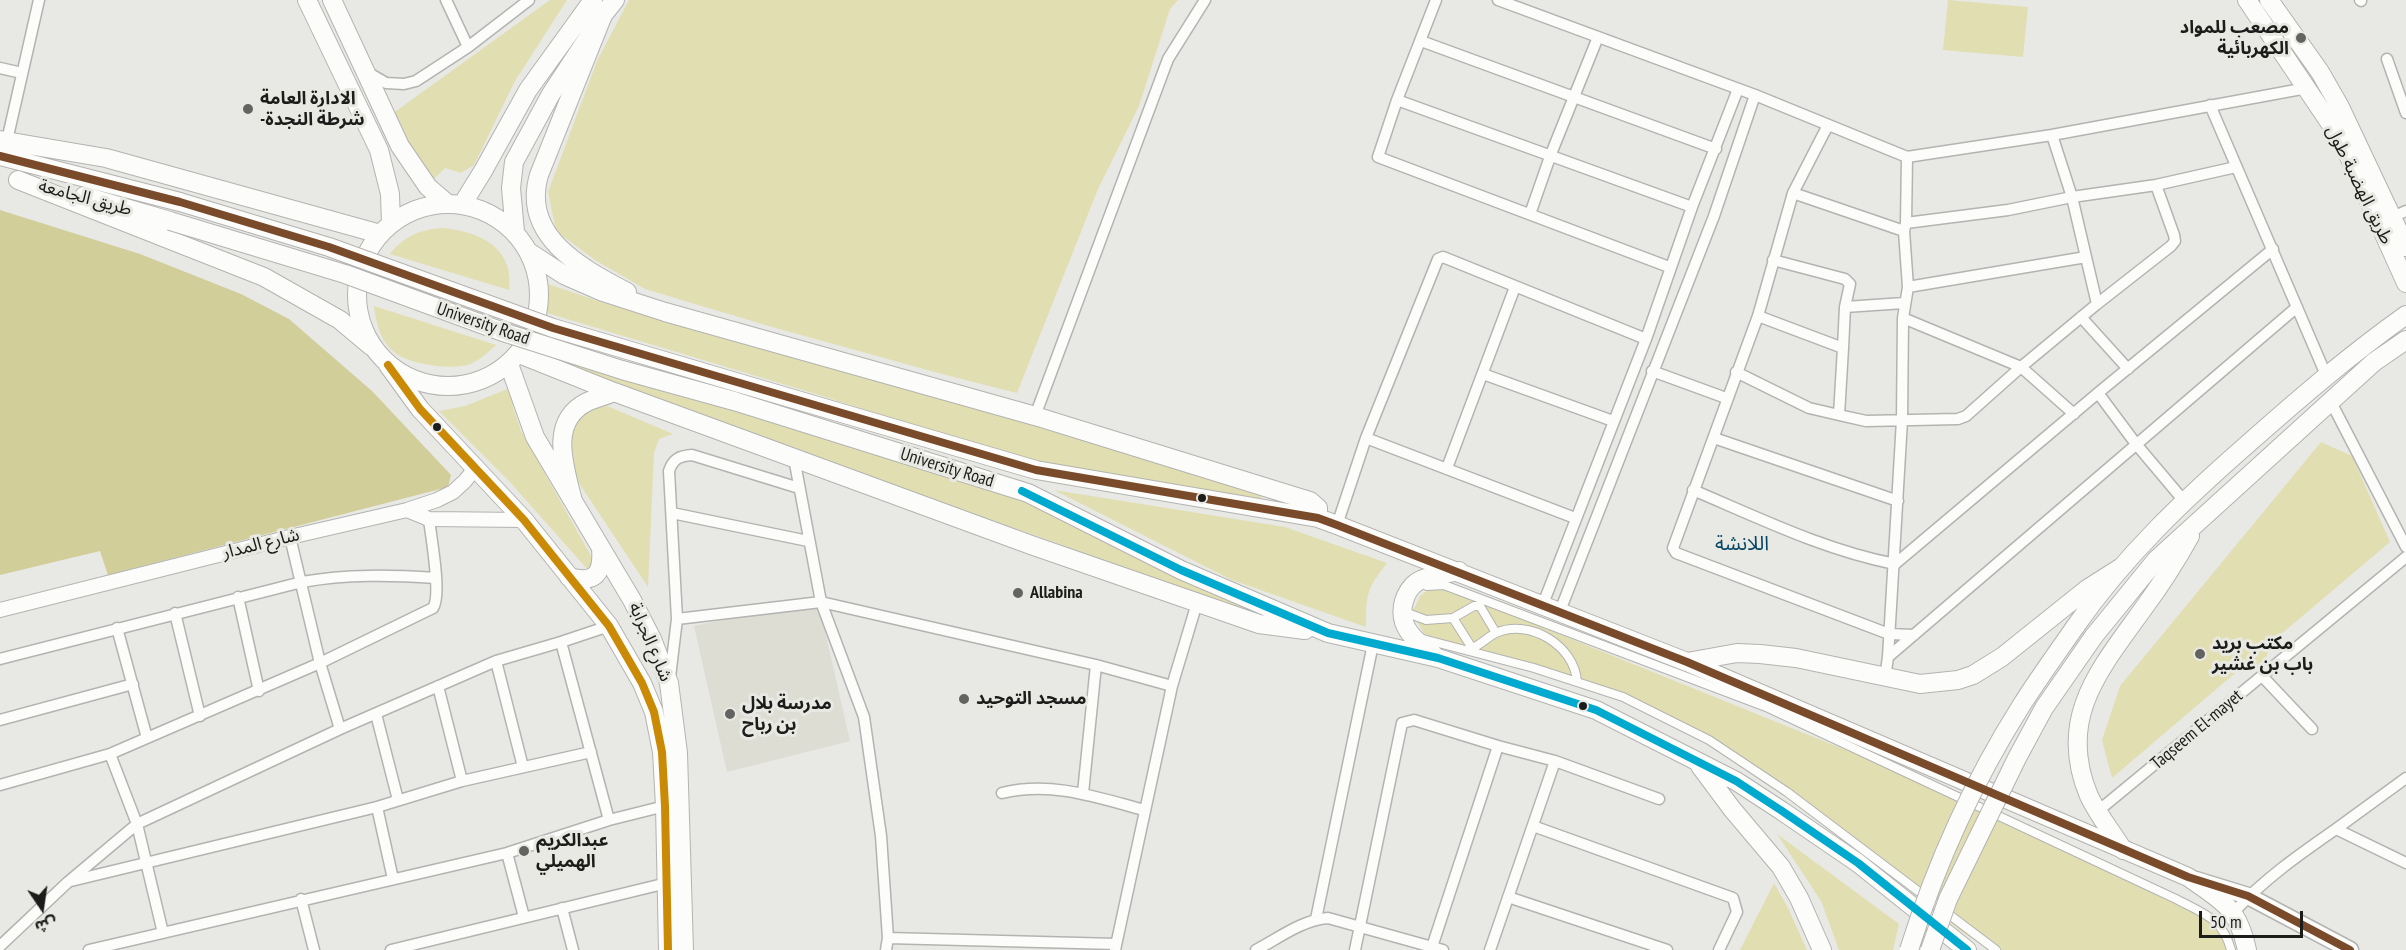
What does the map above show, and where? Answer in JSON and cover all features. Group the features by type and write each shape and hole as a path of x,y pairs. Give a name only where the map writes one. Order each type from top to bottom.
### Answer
{"main road":[{"path":"307,0 379,150 390,194 386,229"},
{"path":"332,0 400,146 428,187 455,204"},
{"path":"455,204 483,171 528,90 598,7 615,0"},
{"name":"طريق الهضبة طول","path":"2247,0 2342,141 2406,284"},
{"name":"طريق الهضبة طول","path":"2269,0 2320,72 2340,106 2399,214 2406,247"},
{"path":"515,232 511,188 514,162 598,7"},
{"path":"598,7 539,175 535,199 537,214 551,240 578,262 621,289 665,312"},
{"path":"3,148 106,158 386,229"},
{"name":"طريق الجامعة","path":"3,148 180,202"},
{"path":"9,178 264,277 340,320 371,346 388,365 410,379 436,386 462,386 487,378 514,359 533,331 540,305 538,278 529,252 515,232 499,219 481,210 455,204 428,206 409,213 386,229 364,259 356,288 359,318 371,346"},
{"name":"طريق الجامعة","path":"9,178 170,221"},
{"name":"University Road","path":"180,202 329,247 553,328 1036,470 1318,518 1459,571 1687,662 2123,850 2188,877 2248,896 2350,950"},
{"name":"University Road","path":"170,221 345,274 506,333 622,370 734,401 1028,493 1181,570 1328,633 1438,658 1596,710 1736,781 1848,856 1967,950"},
{"path":"529,252 564,275 603,292 665,312 1035,416 1310,501 1318,508 1318,518"},
{"path":"1909,950 1953,831 1986,766 2021,706 2099,592 2184,501 2326,375 2406,315"},
{"path":"1930,950 1948,899 2017,758 2044,708 2094,636 2156,560 2201,517 2374,362 2406,340"},
{"path":"2374,362 2406,358"},
{"path":"514,359 614,392 1032,545 1259,624 1328,633"},
{"name":"شارع الجرابة","path":"514,359 535,437 632,600 652,639 669,683 678,753 684,950"},
{"name":"شارع الجرابة","path":"388,365 420,409 524,520 609,626 642,683 654,712 662,752 668,950"},
{"path":"572,497 562,448 562,436 567,421 574,411 587,402 614,392"},
{"path":"2123,850 2098,811 2084,780 2077,750 2078,720 2086,695 2108,656 2144,609 2201,517"},
{"path":"569,577 581,580 592,578 600,570 601,548"},
{"path":"1687,662 1737,653 1760,654 1796,658 1920,684 1950,682 1973,675 2002,657 2087,589 2120,568"},
{"path":"1438,658 1410,634 1403,622 1406,594 1417,582 1459,571"},
{"path":"1698,763 1732,809 1781,867 1799,898 1822,950"},
{"path":"2188,877 2234,912 2247,950"}],"street":[{"path":"3,148 39,0"},
{"path":"446,0 468,47"},
{"path":"363,69 386,83 404,84 416,81 468,47 529,0"},
{"path":"1035,416 1168,59 1205,0"},
{"path":"1436,0 1397,100 1378,157 1669,267"},
{"path":"1498,0 1755,95 1907,157 2052,135 2307,88"},
{"path":"1530,214 1551,154 1598,37"},
{"path":"1421,41 1716,149"},
{"path":"2387,58 2406,113"},
{"path":"0,68 22,73"},
{"path":"1543,604 1646,339 1669,267 1738,89"},
{"path":"1560,611 1714,216 1755,95"},
{"path":"1397,100 1692,207"},
{"path":"2210,105 2326,375"},
{"path":"1828,124 1792,193 1758,316 1726,398 1673,551 1888,634 1914,636"},
{"path":"2052,135 2072,197 2097,304"},
{"path":"1885,678 1898,501 1903,318 1908,287 1905,227 1907,157"},
{"path":"1792,193 1905,227 2072,197 2157,186 2236,167"},
{"path":"1736,372 1809,408 1866,421 1948,421 1966,416 2081,317 2171,246 2175,241 2157,186"},
{"path":"1894,564 2273,249"},
{"path":"1337,525 1366,438 1438,259 1443,257 1646,339"},
{"path":"1908,287 2086,257"},
{"path":"1773,260 1845,279 1850,284 1845,306 1839,415"},
{"path":"1447,468 1515,287"},
{"path":"1845,306 1904,303"},
{"path":"1888,657 2297,307"},
{"path":"1758,316 1843,348"},
{"path":"2081,317 2128,369"},
{"path":"1903,318 2021,367 2074,414"},
{"path":"1652,371 1726,398"},
{"path":"1483,374 1613,421"},
{"path":"2098,393 2136,444 2184,501"},
{"path":"2331,402 2406,547"},
{"path":"1366,438 1575,518"},
{"path":"1714,438 1898,501"},
{"path":"669,683 677,620 669,471 672,463 680,456 692,454 799,488"},
{"path":"794,458 820,602 864,717 881,836 887,944 1116,947 1172,686 1197,603"},
{"name":"شارع المدار","path":"0,610 407,510 453,492 476,467"},
{"path":"1693,490 1826,546 1856,556 1894,564"},
{"path":"407,510 429,519 524,520"},
{"path":"672,513 808,541"},
{"path":"0,785 110,754 259,691 433,608 436,604 436,578 429,519"},
{"path":"290,537 320,663 340,729"},
{"name":"Taqseem El-mayet","path":"2098,811 2406,557"},
{"path":"0,659 302,582 383,575 436,578"},
{"path":"1403,612 1416,591 1434,584 1444,585 1481,603 1766,707 2176,898 2216,921 2227,935 2231,950"},
{"path":"238,597 259,691"},
{"path":"677,620 820,602 1096,665 1172,686"},
{"path":"1403,612 1426,620 1452,618 1481,603"},
{"path":"1481,603 1496,633"},
{"path":"1403,612 1411,629 1426,640 1472,650 1623,697 1709,740 1787,792 1996,950"},
{"path":"175,613 200,716"},
{"path":"1452,618 1472,650"},
{"path":"0,946 68,882 137,824 340,729 495,661 609,626"},
{"path":"117,628 147,738"},
{"path":"1472,650 1496,633 1520,630 1548,637 1569,658 1577,682"},
{"path":"561,642 609,820"},
{"path":"1316,919 1373,644"},
{"path":"495,661 524,767"},
{"path":"1083,793 1096,665"},
{"path":"2262,676 2312,729"},
{"path":"0,720 132,684"},
{"path":"438,686 462,781"},
{"path":"376,714 398,800"},
{"path":"1355,950 1402,723 1414,720 1555,761 1659,799"},
{"path":"1431,948 1498,746"},
{"path":"68,882 377,807 462,781 591,752"},
{"path":"110,754 137,824 163,933"},
{"path":"1490,950 1555,761"},
{"path":"2234,912 2248,896 2293,859 2406,778"},
{"path":"1002,793 1039,787 1083,793 1144,810"},
{"path":"90,950 132,945 163,933 301,899 507,853 609,820 665,806"},
{"path":"377,807 393,879"},
{"path":"1533,826 1733,898 1737,912 1719,950"},
{"path":"2336,829 2406,863"},
{"path":"507,853 524,917"},
{"path":"391,950 667,883"},
{"path":"1508,897 1667,950"},
{"path":"301,899 314,950"},
{"path":"562,908 573,950"},
{"path":"1256,950 1316,919 1328,918 1443,950"}],"shaded area":[{"path":"550,0 567,0 515,81 474,165 461,173 445,168 433,180 414,161 392,114"},
{"path":"629,0 1178,0 1170,9 1139,106 1098,189 1017,393 772,327 645,289 595,260 556,231 548,192 597,61"},
{"path":"1948,0 2028,7 2023,57 1943,50"},
{"path":"0,210 140,254 241,294 289,319 372,391 451,475 448,487 108,575 100,551 0,575"},
{"path":"442,228 481,238 500,252 509,275 509,290 390,254 413,235 426,230"},
{"path":"548,284 601,302 862,374 1260,491 1262,499 1029,462 816,394 547,313"},
{"path":"374,306 496,345 478,360 463,366 431,365 409,360 394,352 385,342"},
{"path":"541,347 916,468 1018,496 1223,595 1252,612 1188,594 1057,543 870,478 805,452 539,356"},
{"path":"510,388 513,407 521,431 595,563 588,570 509,481 439,411 465,406"},
{"path":"598,402 673,434 659,439 654,453 648,587 571,471 572,422"},
{"path":"2321,442 2352,456 2390,542 2273,641 2261,669 2247,663 2112,778 2102,740 2120,686"},
{"path":"1054,490 1285,527 1387,563 1369,592 1366,627 1232,580"},
{"path":"1433,586 1455,592 1915,778 2222,927 2229,950 1990,950 1959,930 1881,862 1750,769 1646,709 1560,677 1428,640 1412,613 1420,596"},
{"path":"818,600 850,741 727,772 694,626"},
{"path":"1777,834 1899,924 1893,950 1839,950 1821,901"},
{"path":"1774,883 1807,950 1740,950"}],"transit line":[{"path":"0,156 180,202 329,247 553,328 1036,470 1318,518 1687,662 2188,877 2248,896 2350,950"},
{"path":"388,365 420,409 524,520 609,626 642,683 654,712 662,752 668,950"},
{"path":"1022,491 1181,570 1328,633 1438,658 1596,710 1736,781 1858,863 1967,950"}],"place":[{"name":"مصعب للمواد الكهربائية","path":"2301,38"},
{"name":"الادارة العامة -شرطة النجدة","path":"248,109"},
{"name":"Allabina","path":"1018,593"},
{"name":"مكتب بريد باب بن غشير","path":"2200,654"},
{"name":"مسجد التوحيد","path":"964,699"},
{"name":"مدرسة بلال بن رباح","path":"730,714"},
{"name":"عبدالكريم الهميلي","path":"524,851"}],"district":[{"name":"اللانشة","path":"1742,544"}]}
